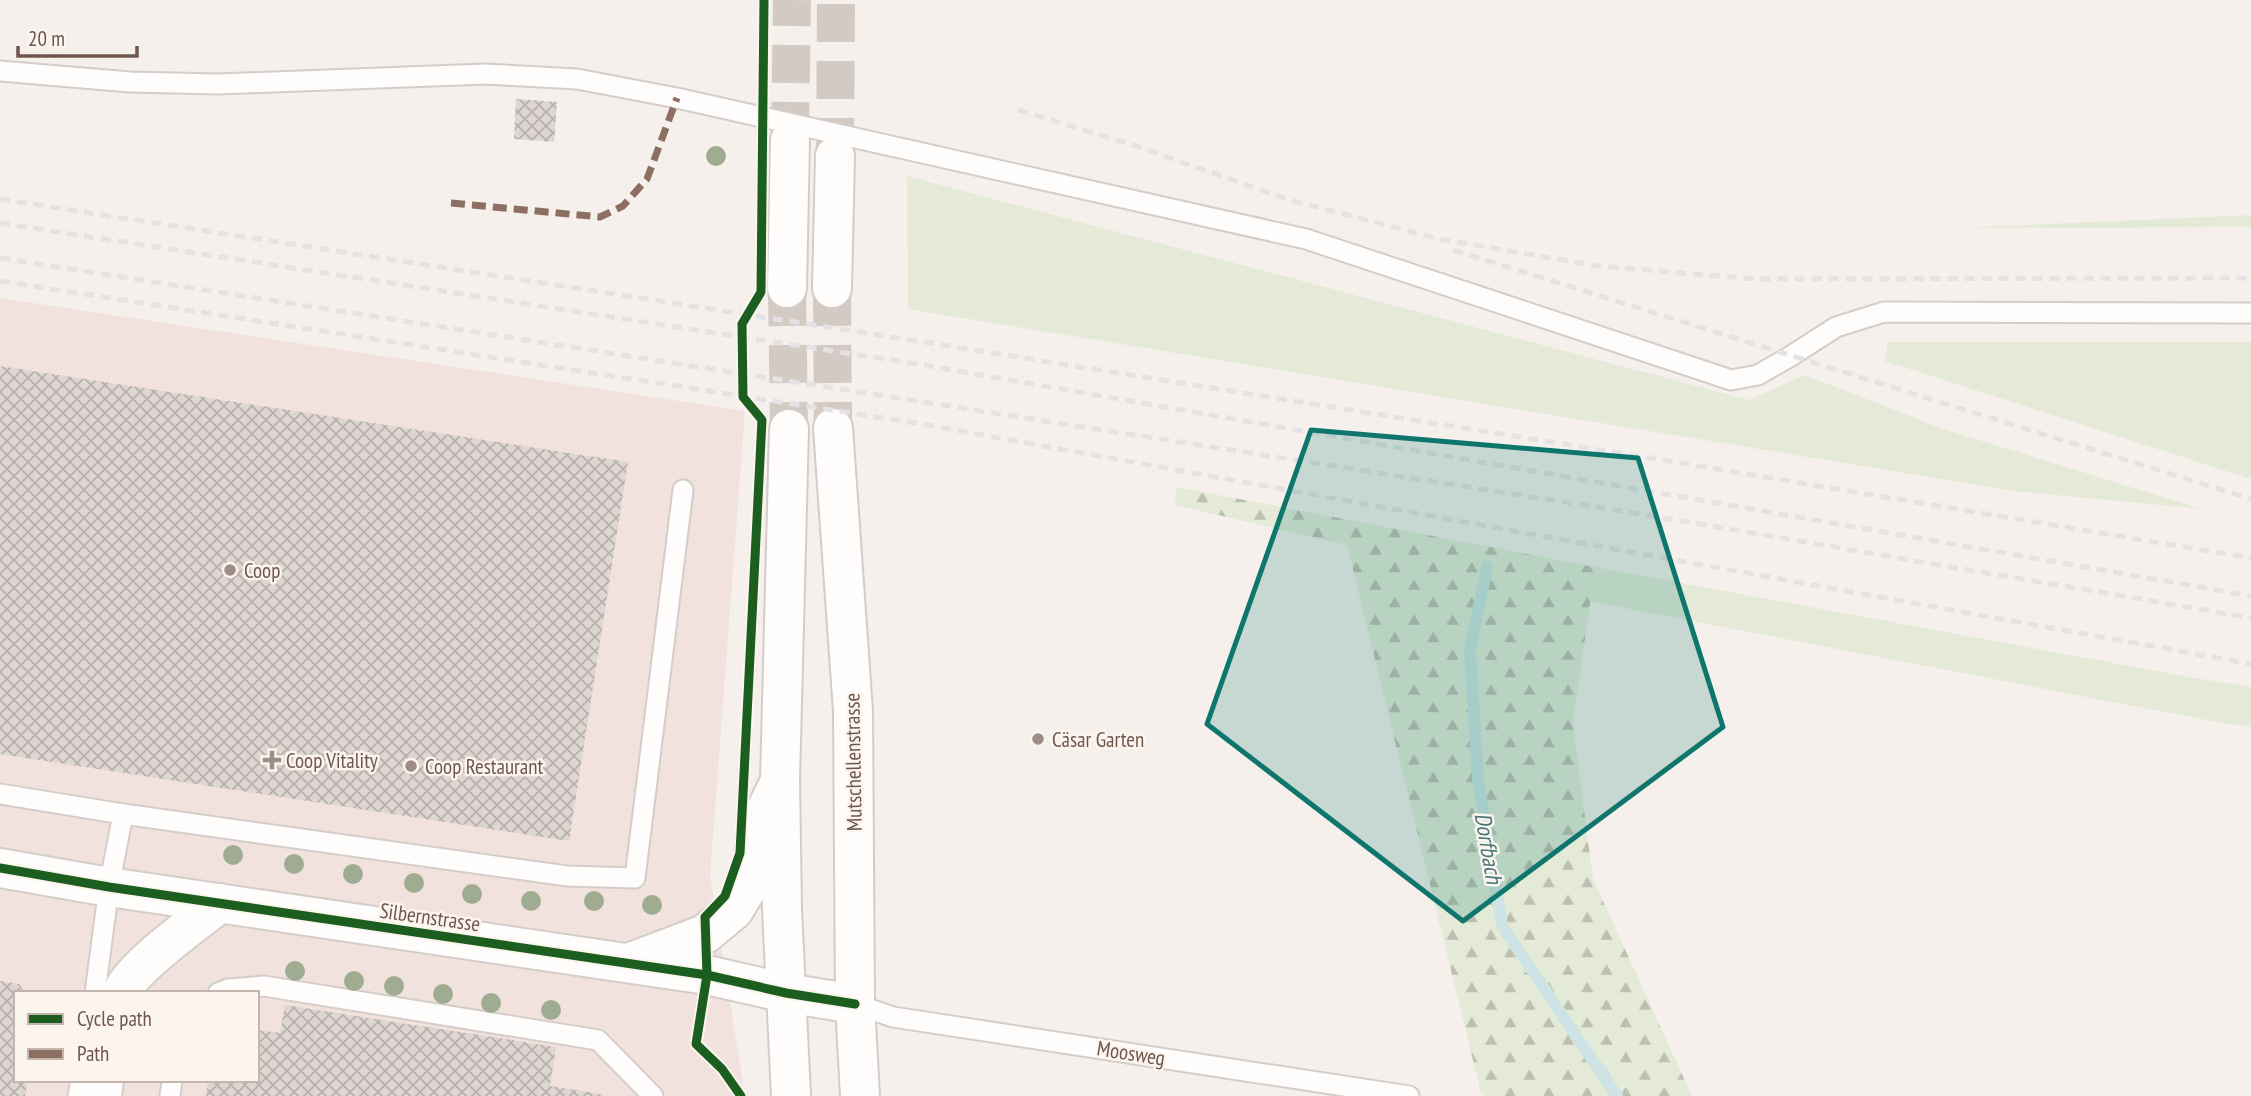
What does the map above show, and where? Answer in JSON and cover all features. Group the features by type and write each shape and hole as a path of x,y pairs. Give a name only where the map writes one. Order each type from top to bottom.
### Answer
{"main road":[{"path":"787,288 790,140"},
{"path":"832,288 835,156"},
{"name":"Mutschellenstrasse","path":"833,428 853,711 855,1004 860,1096"},
{"path":"789,429 780,781 782,909 792,1096"},
{"path":"628,964 705,934 734,910 752,880 756,830 780,781"},
{"name":"Silbernstrasse","path":"0,868 109,887 707,975 786,993 855,1004"},
{"path":"123,991 142,967 220,903"}],"lane":[{"path":"0,71 130,82 219,84 485,74 577,79 677,98 1306,239 1731,380 1758,375 1836,327 1884,312 2251,313"},
{"path":"0,794 123,814 567,876 635,878 683,490"},
{"path":"95,991 109,887 123,814"},
{"path":"223,991 264,986 598,1040 653,1096"},
{"name":"Moosweg","path":"855,1004 893,1017 1409,1096"}],"highlighted area":[{"path":"1311,430 1638,458 1723,727 1463,921 1207,724"}],"shaded area":[{"path":"0,298 745,411 710,876 745,1096 0,1096"}],"green space":[{"path":"907,176 1749,400 1805,375 1943,429 2202,509 2014,491 908,309"},
{"path":"2251,215 2251,227 1958,228"},
{"path":"1888,342 2251,342 2251,479 1885,361"},
{"path":"1176,487 1595,567 1573,724 1593,879 1692,1096 1486,1096 1481,1093 1347,545 1175,505"},
{"path":"1595,567 2251,687 2251,727 1588,601"}],"building":[{"path":"516,99 557,102 554,142 514,139"},
{"path":"0,366 628,462 569,841 0,754"},
{"path":"0,981 19,984 24,991 14,991 14,1082 28,1082 25,1096 0,1096"},
{"path":"285,1005 556,1047 550,1086 603,1096 206,1096 208,1082 259,1082 259,1030 280,1033"}],"waterway":[{"name":"Dorfbach","path":"1487,567 1470,650 1478,780 1502,926 1617,1096"}],"tunnel":[{"path":"790,140 792,0"},
{"path":"835,156 836,0"},
{"path":"787,288 789,429"},
{"path":"832,288 833,428"}],"railway":[{"path":"1018,110 1130,144 1290,200 1439,239 1599,266 1754,279 2251,278"},
{"path":"0,199 924,342 1645,457 2251,558"},
{"path":"0,223 924,365 2251,596"},
{"path":"1453,250 2251,499"},
{"path":"0,258 1635,513 2251,618"},
{"path":"0,281 922,424 2251,664"}],"marked path":[{"path":"451,203 600,217 623,206 647,179 677,98"}],"cycle path":[{"path":"741,1096 722,1069 696,1044 707,975 705,917 725,896 740,853 762,420 743,397 742,324 761,292 764,0"},
{"path":"0,868 109,887 707,975 786,993 855,1004"}],"place":[{"name":"Coop","path":"230,570"},
{"name":"Cäsar Garten","path":"1038,739"},
{"name":"Coop Vitality","path":"272,760"},
{"name":"Coop Restaurant","path":"411,766"}]}
